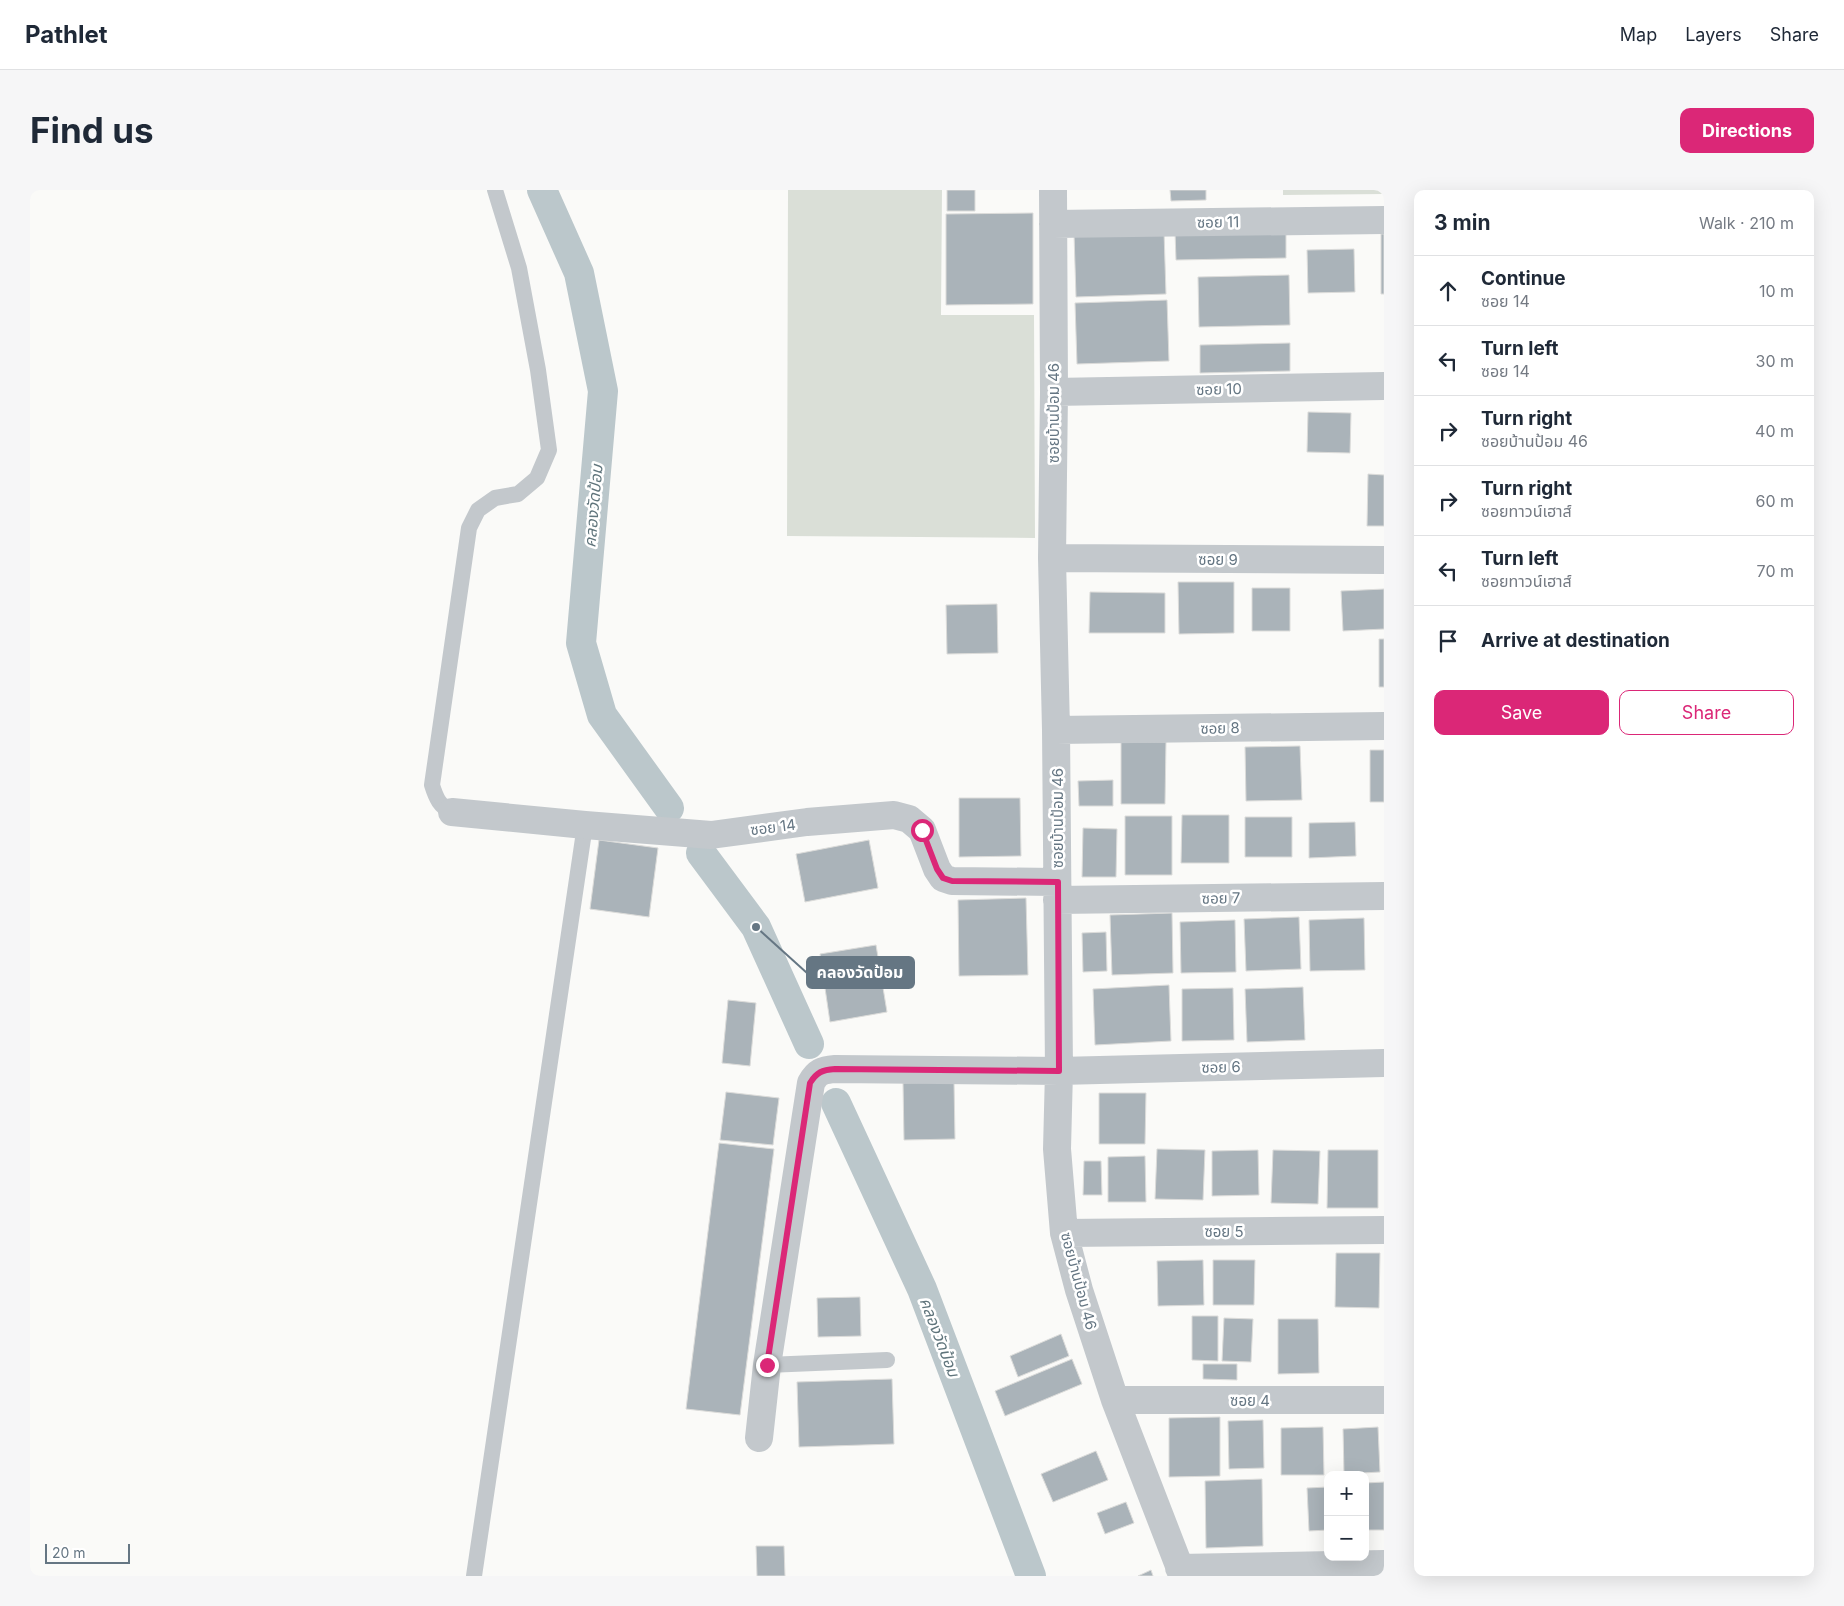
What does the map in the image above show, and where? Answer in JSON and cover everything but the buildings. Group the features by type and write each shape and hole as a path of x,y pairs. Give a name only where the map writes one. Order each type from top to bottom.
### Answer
{"street":[{"name":"ซอยบ้านป้อม 46","path":"1053,190 1054,392 1052,558 1058,891 1059,1071 1057,1148 1064,1233 1079,1290 1115,1400 1181,1572"},
{"name":"ซอย 11","path":"1053,224 1384,220"},
{"name":"ซอย 10","path":"1054,392 1384,386"},
{"name":"ซอย 9","path":"1052,558 1384,560"},
{"name":"ซอย 8","path":"1056,730 1384,726"},
{"name":"ซอย 14","path":"452,812 585,825 711,834 807,822 894,815 909,819 922,830 937,869 943,878 952,881 1058,891"},
{"name":"ซอย 7","path":"1058,891 1384,896"},
{"name":"ซอย 6","path":"767,1365 810,1083 815,1075 822,1070 1059,1071 1384,1063"},
{"name":"ซอย 5","path":"1064,1233 1384,1230"},
{"path":"759,1438 767,1365"},
{"name":"ซอย 4","path":"1115,1400 1384,1400"},
{"path":"1181,1572 1384,1564"}],"lane":[{"path":"452,812 439,804 432,785 469,528 478,510 495,498 518,494 537,478 549,450 538,370 519,268 495,190"},
{"path":"474,1576 585,825"},
{"path":"767,1365 887,1360"}],"shaded area":[{"path":"788,190 942,190 941,315 1034,315 1035,538 787,536"},
{"path":"1283,190 1384,190 1384,194 1283,195"}],"waterway":[{"name":"คลองวัดป้อม","path":"542,190 579,273 603,391 581,643 602,715 669,808"},
{"name":"คลองวัดป้อม","path":"701,853 756,927 809,1044"},
{"name":"คลองวัดป้อม","path":"836,1103 922,1289 1031,1576"}],"place":[{"name":"คลองวัดป้อม","path":"756,927"}],"route":[{"path":"767,1365 810,1083 815,1075 822,1070 835,1069 1059,1071 1058,882 952,881 943,878 937,869 922,830"}]}
